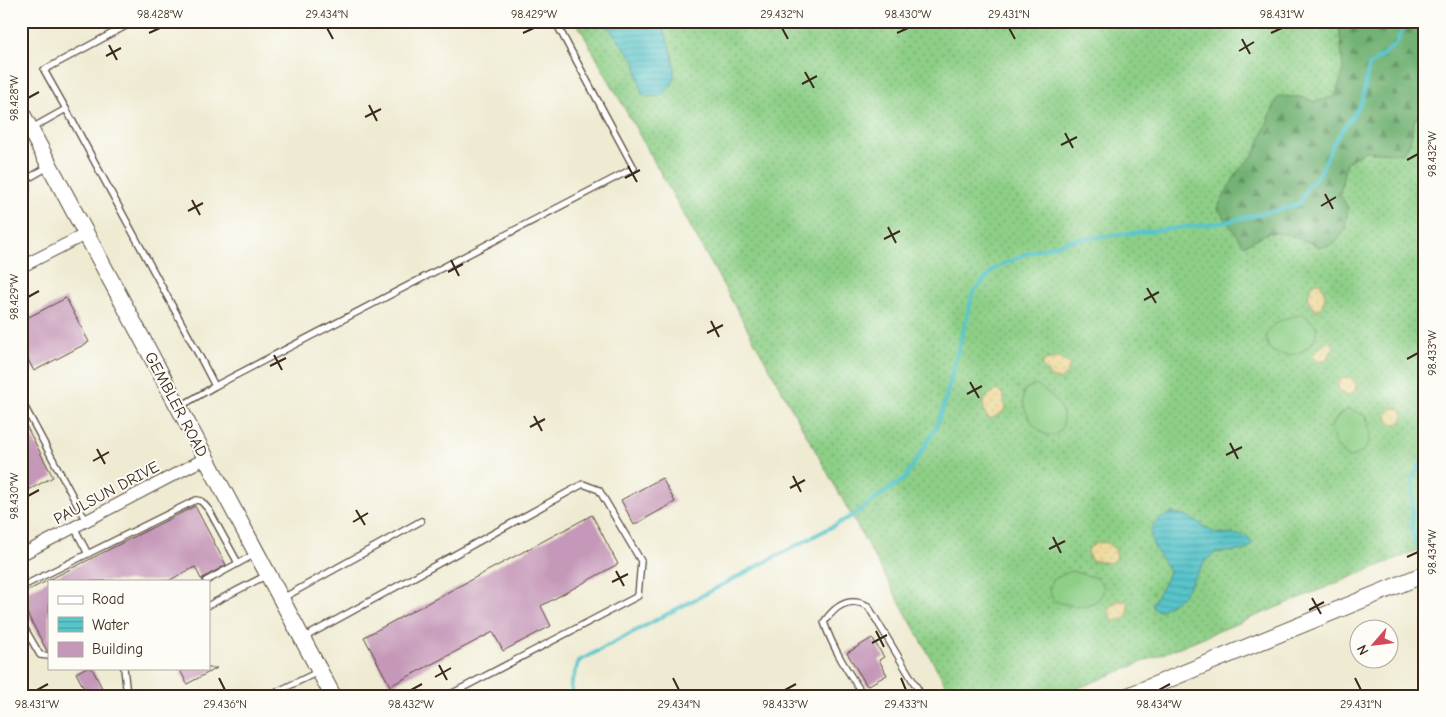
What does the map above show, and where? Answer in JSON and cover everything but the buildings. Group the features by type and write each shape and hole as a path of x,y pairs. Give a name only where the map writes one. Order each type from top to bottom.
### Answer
{"main road":[{"name":"GEMBLER ROAD","path":"21,112 334,696"},
{"path":"1128,696 1425,574"}],"street":[{"path":"21,268 86,234"},
{"name":"PAULSUN DRIVE","path":"21,554 206,458"}],"lane":[{"path":"135,21 44,70 215,386"},
{"path":"179,406 634,168 555,21"},
{"path":"30,129 66,109"},
{"path":"21,240 25,238 23,180 50,166"},
{"path":"21,400 86,521"},
{"path":"303,638 583,484 599,490 641,561 638,596 447,696"},
{"path":"21,587 196,500 204,504 238,564"},
{"path":"282,599 421,521"},
{"path":"74,527 88,554"},
{"path":"208,580 257,553"},
{"path":"210,604 269,574"},
{"path":"864,696 830,640 824,622 833,609 844,603 859,601 868,606 922,696"},
{"path":"21,622 40,655 48,656"},
{"path":"124,670 127,696"},
{"path":"268,696 320,671"}],"green space":[{"path":"576,21 1425,21 1425,547 1059,696 952,696"},
{"path":"1339,21 1425,21 1425,112 1415,118 1410,143 1402,154 1365,151 1346,163 1340,194 1348,208 1345,231 1335,244 1321,247 1286,234 1268,233 1244,245 1217,208 1238,171 1255,153 1278,96 1301,97 1315,102 1335,96 1343,72"},
{"path":"1304,315 1316,325 1316,336 1303,351 1283,355 1275,352 1268,346 1266,336 1272,327 1282,320"},
{"path":"1036,385 1051,396 1060,408 1063,419 1062,428 1057,434 1049,435 1040,431 1026,412 1023,401 1025,389"},
{"path":"1349,409 1366,416 1370,437 1369,442 1362,451 1348,458 1336,445 1330,428 1340,414"},
{"path":"1071,571 1097,578 1104,587 1102,594 1097,600 1083,605 1067,605 1053,600 1049,590 1052,580"}],"sand":[{"path":"1316,282 1322,286 1325,296 1320,309 1316,310 1310,304 1308,296"},
{"path":"1327,342 1330,342 1334,347 1325,361 1315,361 1313,354"},
{"path":"1057,358 1067,362 1070,366 1067,373 1060,380 1051,377 1041,365 1046,360"},
{"path":"1347,377 1353,380 1356,386 1353,392 1347,395 1341,392 1338,386 1341,380"},
{"path":"996,390 1003,394 1004,411 991,419 987,417 985,412 984,401"},
{"path":"1392,408 1398,408 1403,413 1401,422 1392,424 1387,419 1387,413"},
{"path":"1105,542 1115,549 1117,558 1110,563 1091,560 1088,553 1089,548 1097,543"},
{"path":"1118,601 1127,601 1128,613 1121,620 1112,620 1109,608"}],"water":[{"path":"603,21 660,21 673,58 674,68 674,78 671,86 665,92 654,96 642,94 635,61"},
{"path":"1172,513 1189,517 1215,533 1247,536 1252,543 1247,550 1215,553 1206,560 1182,597 1160,611 1154,609 1152,604 1169,571 1154,546 1151,539 1151,531 1154,525 1161,519"}],"waterway":[{"path":"573,696 571,685 579,661 852,516 905,478 934,431 943,408 973,293 995,268 1028,253 1072,240 1221,223 1300,203 1308,186 1320,174 1334,142 1362,102 1369,66 1396,44 1403,28 1403,21"},
{"path":"1421,554 1412,532 1413,478 1425,456"}]}
